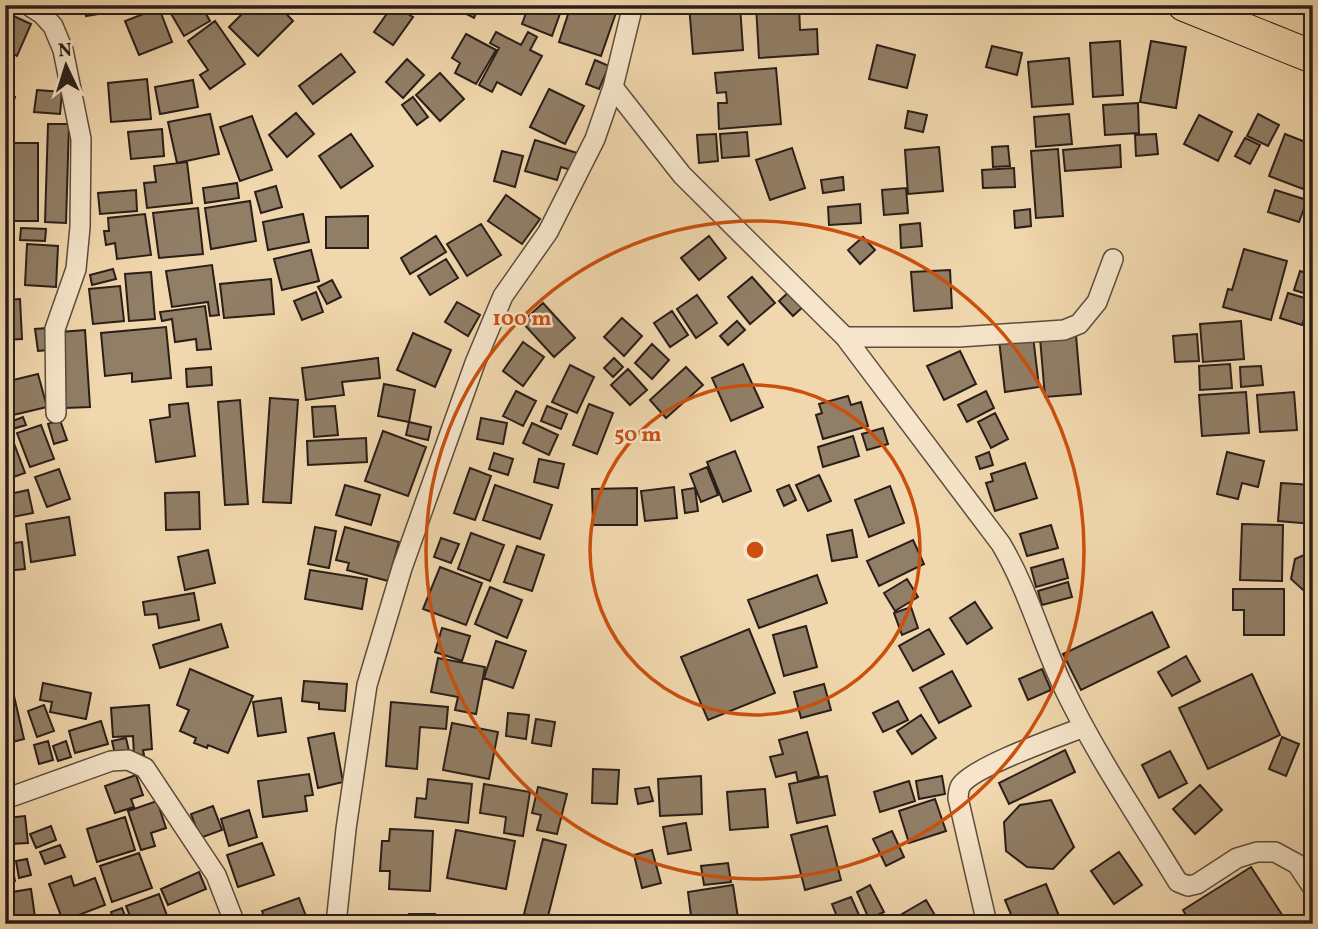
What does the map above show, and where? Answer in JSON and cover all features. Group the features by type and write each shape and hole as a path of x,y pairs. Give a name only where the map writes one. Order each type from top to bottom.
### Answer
{"main road":[{"path":"1184,5 1313,57"}],"street":[{"path":"28,5 42,14 53,26 63,50 81,139 80,227 76,269 55,329 56,413"},
{"path":"336,924 346,829 368,684 402,568 475,363 498,307 548,232 595,139 613,87 633,5"},
{"path":"613,87 682,175 845,337 1001,544 1016,569 1036,625 1084,727 1178,882 1188,886 1196,884 1237,858 1257,852 1275,852 1297,864 1313,888"},
{"path":"845,337 959,337 1064,330 1079,324 1097,302 1113,259"},
{"path":"987,924 958,798 959,787 968,778 1019,752 1084,727"},
{"path":"5,799 111,761 128,760 145,768 216,875 235,924"}],"building":[{"path":"84,5 134,5 134,8 86,16"},
{"path":"166,5 201,5 210,21 184,36"},
{"path":"251,5 278,5 293,21 258,56 229,27"},
{"path":"393,5 413,17 393,45 374,32"},
{"path":"449,5 480,5 474,18"},
{"path":"529,5 555,5 562,8 552,36 522,24"},
{"path":"571,5 618,7 601,56 559,42"},
{"path":"689,5 740,5 743,50 693,54"},
{"path":"756,5 799,5 800,30 817,29 818,54 759,58"},
{"path":"159,8 172,42 139,55 125,21"},
{"path":"5,12 31,24 17,56 5,50"},
{"path":"215,21 245,64 210,89 200,75 208,70 188,41"},
{"path":"496,32 521,45 528,32 537,37 530,50 542,56 521,95 497,82 492,92 479,85 499,48 490,43"},
{"path":"466,34 496,50 476,84 455,73 460,63 452,58"},
{"path":"1120,41 1123,95 1093,97 1090,43"},
{"path":"1151,41 1186,47 1176,108 1140,102"},
{"path":"877,45 915,55 907,88 869,79"},
{"path":"992,46 1022,53 1017,75 986,67"},
{"path":"341,54 355,72 313,104 299,86"},
{"path":"1069,58 1073,104 1032,107 1028,62"},
{"path":"407,59 424,75 403,98 386,82"},
{"path":"595,60 609,66 599,89 586,84"},
{"path":"776,68 781,124 719,129 718,103 727,103 726,92 717,93 715,73"},
{"path":"440,73 464,99 440,121 416,95"},
{"path":"147,79 151,119 111,122 108,83"},
{"path":"193,80 198,107 160,114 155,87"},
{"path":"549,89 584,106 565,144 530,127"},
{"path":"37,90 62,92 60,114 34,112"},
{"path":"5,94 15,97 5,128"},
{"path":"413,97 428,117 417,125 402,105"},
{"path":"1138,103 1139,133 1105,135 1103,105"},
{"path":"908,111 927,115 923,132 905,128"},
{"path":"296,113 314,134 287,157 269,135"},
{"path":"210,114 219,154 177,163 168,122"},
{"path":"1069,114 1072,144 1036,147 1034,117"},
{"path":"1258,114 1279,125 1268,146 1247,136"},
{"path":"1199,115 1232,132 1218,161 1184,144"},
{"path":"252,116 272,170 240,181 220,127"},
{"path":"48,124 69,124 66,223 45,222"},
{"path":"162,129 164,156 131,159 128,132"},
{"path":"747,132 749,156 722,158 720,134"},
{"path":"351,134 373,166 341,188 319,156"},
{"path":"716,134 718,161 699,163 697,135"},
{"path":"1156,134 1158,154 1136,156 1135,135"},
{"path":"1285,134 1313,145 1313,164 1303,189 1269,176"},
{"path":"1245,138 1260,145 1250,164 1235,156"},
{"path":"535,140 577,153 571,170 561,167 557,180 525,171"},
{"path":"14,143 38,143 38,221 14,221"},
{"path":"1120,145 1121,167 1065,171 1063,150"},
{"path":"1008,146 1010,166 993,167 992,147"},
{"path":"939,147 943,191 908,194 905,150"},
{"path":"792,148 805,188 770,200 756,160"},
{"path":"1058,149 1063,216 1036,218 1031,151"},
{"path":"502,151 523,156 515,187 494,181"},
{"path":"187,162 192,203 147,208 144,183 156,182 154,166"},
{"path":"1014,168 1015,187 983,188 982,170"},
{"path":"843,177 844,190 823,193 821,180"},
{"path":"237,183 239,198 205,203 203,188"},
{"path":"276,186 282,207 261,213 255,192"},
{"path":"906,188 908,213 884,215 882,190"},
{"path":"136,190 137,211 100,214 98,193"},
{"path":"1275,190 1307,200 1299,222 1268,212"},
{"path":"506,195 540,219 522,244 488,221"},
{"path":"250,201 256,241 211,249 205,208"},
{"path":"860,204 861,223 829,225 828,207"},
{"path":"198,208 203,254 159,258 153,213"},
{"path":"1030,209 1031,226 1015,228 1014,211"},
{"path":"145,214 151,255 117,259 115,243 106,245 104,231 109,231 108,218"},
{"path":"303,214 309,242 268,250 263,222"},
{"path":"368,216 368,248 326,248 326,217"},
{"path":"920,223 922,246 901,248 900,225"},
{"path":"481,224 501,255 467,276 447,244"},
{"path":"21,228 46,229 45,241 20,240"},
{"path":"436,236 446,252 410,274 401,258"},
{"path":"709,236 726,258 699,280 681,258"},
{"path":"863,237 875,250 860,264 848,250"},
{"path":"27,244 58,246 56,287 25,285"},
{"path":"1244,249 1287,261 1271,320 1223,307 1228,289 1232,290"},
{"path":"311,250 319,281 282,290 274,259"},
{"path":"446,259 458,278 430,295 418,276"},
{"path":"212,265 219,315 210,316 208,302 172,307 166,271"},
{"path":"113,269 116,279 92,285 90,275"},
{"path":"950,270 952,308 914,311 911,272"},
{"path":"1300,271 1313,275 1313,296 1294,290"},
{"path":"151,272 155,319 129,321 125,274"},
{"path":"752,277 775,303 750,324 728,297"},
{"path":"271,279 274,314 224,318 220,284"},
{"path":"332,280 341,297 327,304 318,287"},
{"path":"120,286 124,321 93,324 89,289"},
{"path":"792,289 806,304 793,316 779,301"},
{"path":"316,292 323,312 302,320 294,301"},
{"path":"1288,293 1311,300 1302,325 1280,318"},
{"path":"697,295 717,323 696,338 677,309"},
{"path":"20,299 22,339 5,340 5,300"},
{"path":"457,302 480,315 468,336 445,322"},
{"path":"543,303 575,338 554,357 522,322"},
{"path":"205,306 211,349 197,350 196,339 175,342 172,319 162,321 160,312"},
{"path":"672,311 688,335 670,347 654,323"},
{"path":"622,318 642,336 624,356 604,337"},
{"path":"737,321 745,330 728,345 720,336"},
{"path":"1241,321 1244,359 1203,362 1200,324"},
{"path":"166,327 171,378 132,382 132,373 105,376 101,333"},
{"path":"47,328 49,350 38,351 35,329"},
{"path":"85,330 90,407 65,408 60,332"},
{"path":"413,333 451,350 435,387 397,370"},
{"path":"1197,334 1199,361 1175,362 1173,336"},
{"path":"1076,335 1081,394 1045,397 1040,338"},
{"path":"1033,336 1039,387 1005,392 999,340"},
{"path":"523,342 544,357 523,386 503,371"},
{"path":"652,344 669,360 652,379 635,363"},
{"path":"960,351 976,384 944,400 927,366"},
{"path":"378,358 380,378 342,382 344,395 306,400 302,368"},
{"path":"614,358 623,367 613,377 604,368"},
{"path":"743,364 763,407 731,421 712,378"},
{"path":"1230,364 1232,388 1200,390 1199,366"},
{"path":"570,365 594,377 577,413 552,402"},
{"path":"1261,366 1263,385 1241,387 1240,367"},
{"path":"211,367 212,385 187,387 186,369"},
{"path":"686,367 703,385 666,418 650,400"},
{"path":"628,369 647,390 630,405 611,385"},
{"path":"38,374 47,407 13,415 5,382"},
{"path":"384,384 415,390 409,422 378,416"},
{"path":"516,391 536,401 523,426 503,416"},
{"path":"986,391 994,408 967,422 958,405"},
{"path":"1246,392 1249,433 1202,436 1199,395"},
{"path":"1294,392 1297,430 1260,432 1257,395"},
{"path":"848,396 851,405 861,402 868,426 823,439 816,415 822,413 819,404"},
{"path":"270,398 298,400 291,503 263,502"},
{"path":"240,400 248,504 225,505 218,402"},
{"path":"188,403 195,456 156,462 150,420 170,417 169,405"},
{"path":"589,404 613,413 597,454 573,445"},
{"path":"335,406 338,435 314,437 312,407"},
{"path":"547,406 567,414 561,429 541,421"},
{"path":"995,413 1008,439 991,448 978,422"},
{"path":"23,417 26,425 9,430 25,473 5,480 5,424"},
{"path":"481,418 507,423 503,444 477,439"},
{"path":"60,420 67,440 54,444 48,424"},
{"path":"409,422 431,427 428,440 406,435"},
{"path":"532,423 558,435 549,455 523,443"},
{"path":"41,425 54,459 30,467 17,433"},
{"path":"883,428 888,444 867,450 862,434"},
{"path":"383,431 426,447 408,496 365,481"},
{"path":"853,436 859,456 823,467 818,447"},
{"path":"366,438 367,462 308,465 307,441"},
{"path":"735,451 751,491 723,502 707,462"},
{"path":"989,452 993,465 980,469 976,457"},
{"path":"1227,452 1264,461 1258,487 1242,483 1238,499 1217,494"},
{"path":"494,453 513,459 508,475 489,469"},
{"path":"539,459 564,464 558,488 534,482"},
{"path":"1025,463 1037,498 995,511 986,483 993,481 991,474"},
{"path":"707,467 718,495 701,502 690,474"},
{"path":"470,468 491,476 475,520 454,513"},
{"path":"59,469 70,499 47,507 35,477"},
{"path":"819,475 831,501 808,511 796,485"},
{"path":"1281,483 1313,485 1313,524 1278,521"},
{"path":"345,485 380,495 371,525 336,515"},
{"path":"495,485 552,505 540,539 483,520"},
{"path":"789,485 796,500 784,506 777,490"},
{"path":"890,486 904,523 869,537 855,500"},
{"path":"674,487 677,518 645,521 641,491"},
{"path":"637,488 637,525 593,525 592,489"},
{"path":"695,488 698,511 685,513 682,490"},
{"path":"28,490 33,513 7,518 5,495"},
{"path":"199,492 200,529 166,530 165,493"},
{"path":"69,517 75,555 31,562 26,524"},
{"path":"1242,524 1283,525 1282,581 1240,580"},
{"path":"1051,525 1058,548 1027,556 1020,534"},
{"path":"315,527 336,531 329,568 308,564"},
{"path":"345,527 399,542 388,581 347,570 349,563 336,560"},
{"path":"852,530 857,557 832,561 827,535"},
{"path":"471,533 504,545 490,581 458,569"},
{"path":"441,538 459,544 451,563 434,557"},
{"path":"913,540 924,564 879,586 867,561"},
{"path":"22,542 25,569 5,571 5,544"},
{"path":"517,546 544,555 532,591 504,582"},
{"path":"208,550 215,583 185,590 178,557"},
{"path":"1313,551 1313,599 1291,579 1295,559"},
{"path":"1063,559 1068,578 1036,587 1031,568"},
{"path":"440,567 482,583 466,625 423,609"},
{"path":"310,570 367,579 362,609 305,599"},
{"path":"817,575 827,603 759,628 748,600"},
{"path":"907,579 918,597 895,611 884,593"},
{"path":"1068,582 1072,597 1042,605 1038,591"},
{"path":"490,587 522,600 507,638 475,624"},
{"path":"1233,589 1284,589 1284,635 1244,635 1244,610 1233,610"},
{"path":"194,593 199,620 159,628 157,614 145,615 143,602"},
{"path":"975,602 992,628 967,644 950,618"},
{"path":"911,607 918,628 902,635 894,613"},
{"path":"1152,612 1169,647 1081,690 1063,654"},
{"path":"221,624 228,647 160,668 153,645"},
{"path":"806,626 817,667 784,676 773,635"},
{"path":"442,628 470,636 462,661 435,652"},
{"path":"749,629 775,693 708,720 681,657"},
{"path":"929,629 944,654 913,671 899,646"},
{"path":"496,641 526,651 513,688 484,678"},
{"path":"1186,656 1200,681 1172,696 1158,672"},
{"path":"438,658 485,667 476,714 455,710 458,697 431,692"},
{"path":"190,669 253,696 228,753 194,743 196,738 180,731 189,710 177,705"},
{"path":"1042,669 1051,690 1028,700 1019,679"},
{"path":"952,671 971,706 939,723 920,688"},
{"path":"1252,674 1280,735 1208,769 1179,708"},
{"path":"304,681 347,684 345,711 319,709 319,703 302,701"},
{"path":"43,683 91,693 86,719 50,712 52,702 40,700"},
{"path":"824,684 831,710 801,718 794,692"},
{"path":"14,696 24,739 5,744 5,698"},
{"path":"281,698 286,732 258,736 253,702"},
{"path":"898,701 908,720 883,732 873,713"},
{"path":"391,702 448,707 446,729 420,727 417,769 386,766"},
{"path":"44,705 54,731 37,737 28,711"},
{"path":"149,705 152,749 143,750 144,755 134,755 133,736 113,737 111,708"},
{"path":"508,713 529,715 526,739 506,736"},
{"path":"921,715 936,738 912,754 897,731"},
{"path":"536,719 555,722 551,746 532,743"},
{"path":"101,721 108,744 75,753 69,731"},
{"path":"452,723 498,732 489,779 443,770"},
{"path":"807,732 819,776 798,782 796,772 776,777 770,757 783,754 779,740"},
{"path":"334,733 343,782 318,788 308,738"},
{"path":"1282,737 1299,744 1286,776 1269,769"},
{"path":"126,738 129,751 115,754 112,741"},
{"path":"48,741 53,760 39,764 34,745"},
{"path":"66,741 71,757 58,761 53,746"},
{"path":"1065,750 1075,772 1009,804 999,783"},
{"path":"1170,751 1187,783 1159,798 1142,765"},
{"path":"593,769 619,770 617,804 592,803"},
{"path":"309,774 313,795 305,796 307,811 263,817 258,781"},
{"path":"136,775 143,795 131,799 134,807 115,813 105,786"},
{"path":"701,776 702,814 660,816 658,779"},
{"path":"827,776 835,815 797,823 789,784"},
{"path":"942,776 945,794 919,799 916,781"},
{"path":"428,779 472,784 468,823 415,817 417,798 426,799"},
{"path":"909,781 915,801 880,812 874,792"},
{"path":"484,784 530,792 523,836 504,833 506,817 480,813"},
{"path":"1200,785 1222,810 1195,834 1173,809"},
{"path":"538,787 567,794 557,834 537,830 541,815 532,813"},
{"path":"649,787 653,801 638,804 635,789"},
{"path":"765,789 768,827 730,830 727,792"},
{"path":"935,799 946,831 909,843 899,811"},
{"path":"1051,800 1074,847 1053,869 1027,867 1006,851 1004,822 1020,805"},
{"path":"157,801 166,828 151,833 155,846 141,850 128,811"},
{"path":"213,806 222,830 200,838 191,814"},
{"path":"249,810 257,837 229,846 221,819"},
{"path":"25,816 28,843 10,844 7,818"},
{"path":"125,817 135,850 97,862 87,829"},
{"path":"686,823 691,850 668,854 663,827"},
{"path":"51,826 56,840 36,848 30,834"},
{"path":"827,826 841,880 805,890 791,835"},
{"path":"390,829 433,831 430,891 389,889 390,871 380,871 382,841 389,841"},
{"path":"456,830 515,841 506,889 447,878"},
{"path":"892,831 904,857 886,866 873,839"},
{"path":"5,832 15,881 5,883"},
{"path":"543,839 566,845 547,920 524,914"},
{"path":"262,843 274,875 238,887 227,855"},
{"path":"60,845 65,857 45,864 40,852"},
{"path":"652,850 661,883 642,888 634,855"},
{"path":"1119,852 1142,885 1114,904 1091,871"},
{"path":"139,853 152,888 112,902 100,866"},
{"path":"27,859 31,875 19,878 16,861"},
{"path":"728,863 731,882 704,885 701,866"},
{"path":"1251,867 1288,924 1191,924 1183,910"},
{"path":"199,872 206,889 168,905 161,889"},
{"path":"71,876 74,886 95,878 105,905 63,921 49,884"},
{"path":"1046,884 1059,916 1039,924 1015,924 1005,900"},
{"path":"733,885 738,918 692,924 688,892"},
{"path":"870,885 884,912 869,919 857,892"},
{"path":"31,889 36,924 8,924 5,893"},
{"path":"159,894 169,921 161,924 133,924 126,906"},
{"path":"851,897 863,924 840,924 832,904"},
{"path":"299,898 309,924 267,924 262,911"},
{"path":"926,900 940,924 894,924 892,920"},
{"path":"122,908 128,924 115,924 111,912"},
{"path":"409,914 435,914 434,924 408,924"},
{"path":"106,915 108,924 79,924 79,922"}]}
